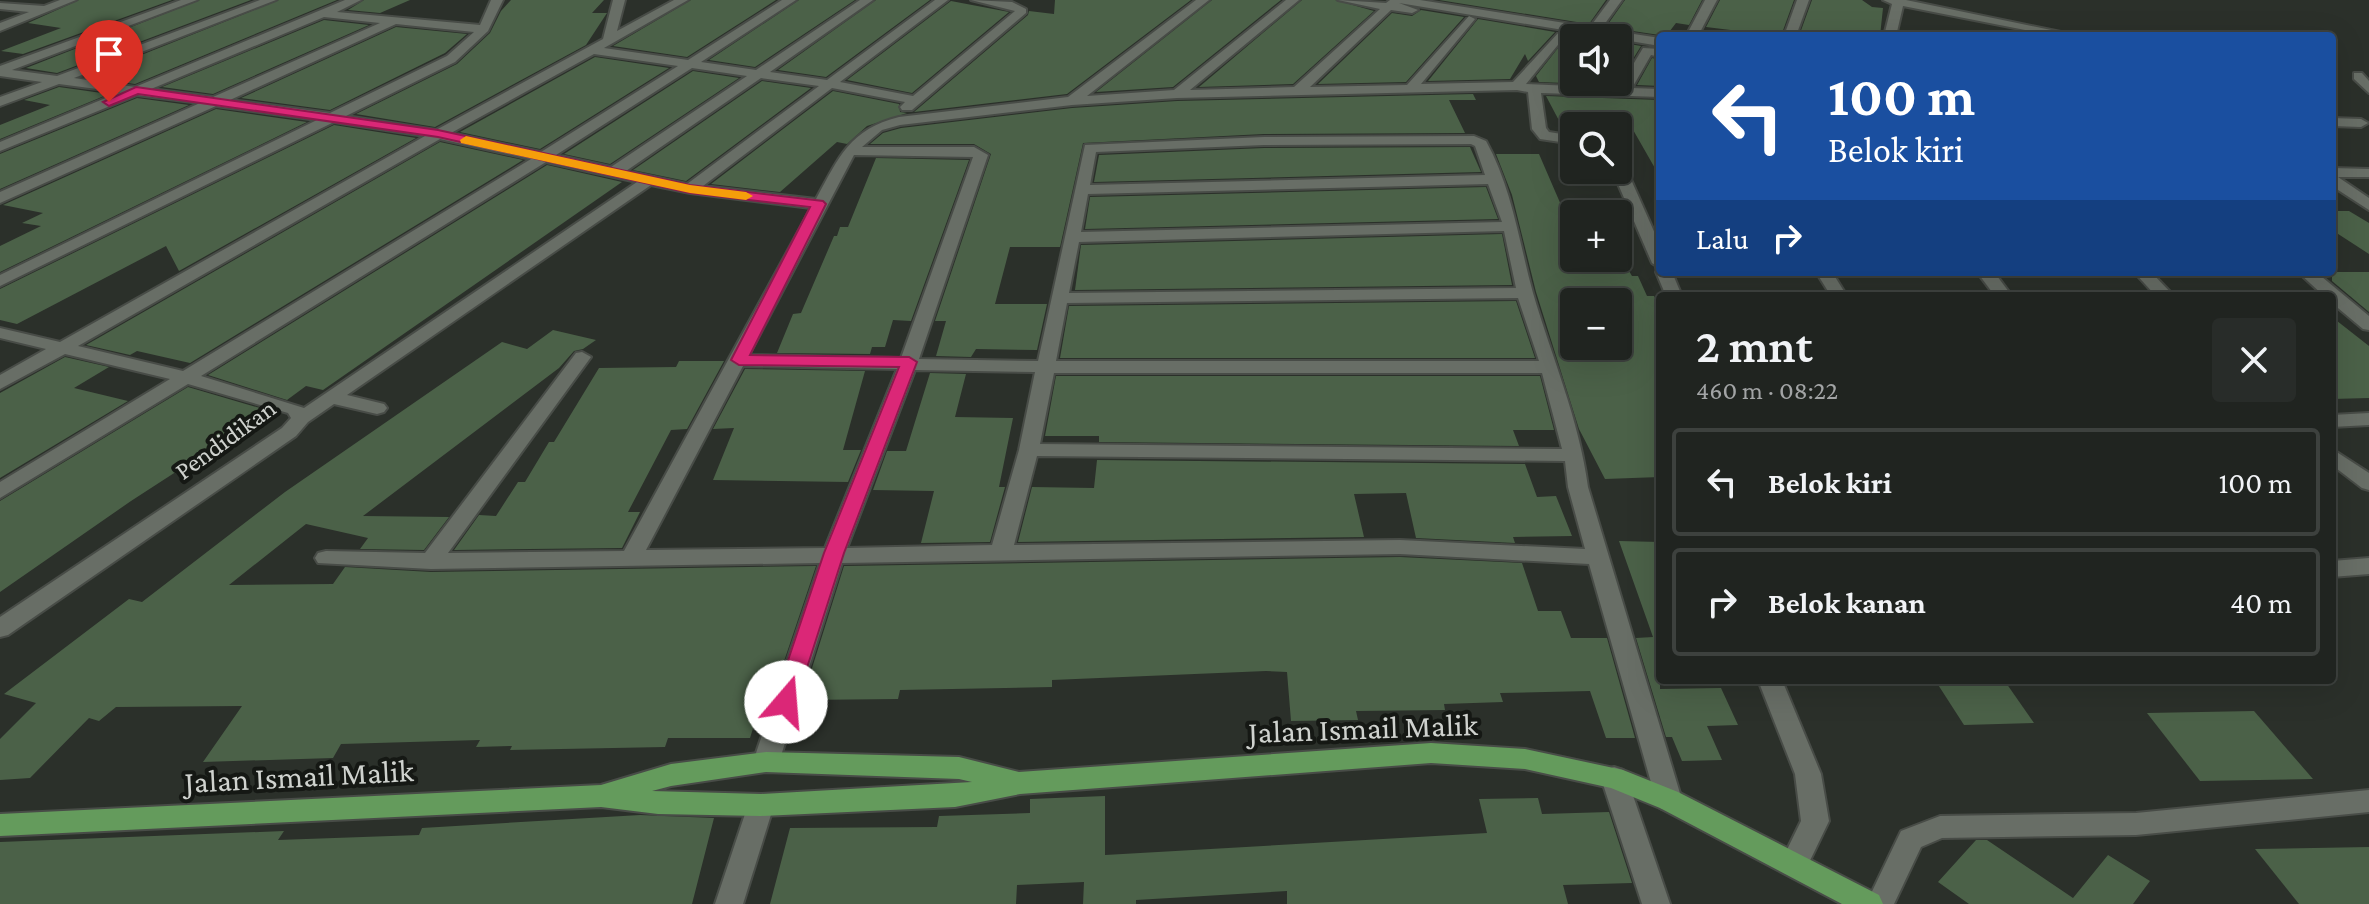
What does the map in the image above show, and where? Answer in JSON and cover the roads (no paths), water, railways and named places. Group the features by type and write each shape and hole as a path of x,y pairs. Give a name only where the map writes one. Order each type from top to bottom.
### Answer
{"main road":[{"name":"Jalan Ismail Malik","path":"0,825 601,796 658,803 761,805 955,796 1020,783 1431,753 1525,759 1614,778 1669,800 1869,904"},
{"name":"Jalan Ismail Malik","path":"601,796 671,775 766,762 959,768 1020,783"}],"street":[{"path":"0,27 70,0"},
{"path":"0,71 191,0"},
{"path":"0,102 270,0"},
{"path":"0,147 355,0"},
{"path":"0,281 451,59 484,29 497,0"},
{"path":"608,41 619,0"},
{"path":"0,383 438,134 682,0"},
{"path":"0,491 182,376 542,158 790,0"},
{"path":"613,173 867,0"},
{"path":"690,189 942,0"},
{"path":"899,121 903,110 1022,11 1012,5 977,0"},
{"path":"1072,101 1203,0"},
{"path":"1177,94 1293,0"},
{"path":"1344,0 1427,2 1506,13 1560,25"},
{"path":"1599,24 1616,0"},
{"path":"1694,32 1711,0"},
{"path":"1791,32 1803,0"},
{"path":"1890,32 1894,1 2053,32"},
{"path":"1298,91 1394,2"},
{"path":"1394,2 1560,35"},
{"path":"0,6 45,10"},
{"path":"320,14 484,29"},
{"path":"1412,87 1469,19"},
{"path":"0,198 396,20"},
{"path":"1517,86 1560,35"},
{"path":"1632,38 1656,41"},
{"path":"1632,48 1653,52 1632,80"},
{"path":"594,50 829,84 915,100"},
{"path":"0,71 331,116 438,134 690,189 819,204"},
{"path":"2358,76 2369,89"},
{"path":"632,557 849,151 877,127 899,121 1072,101 1177,94 1412,87 1517,86 1560,90"},
{"path":"1534,89 1539,129 1545,136 1560,138"},
{"path":"1632,91 1656,93"},
{"path":"2336,119 2361,123"},
{"path":"1001,551 1029,450 1084,190 1090,148 1264,141 1474,140 1481,144 1511,226 1525,293 1550,367 1574,455 1578,487 1669,800"},
{"path":"766,762 834,553 909,362 981,155 974,151 849,151"},
{"path":"2336,172 2369,173"},
{"path":"1084,190 1492,179"},
{"path":"301,418 649,180"},
{"path":"2336,182 2369,205"},
{"path":"1626,184 1656,254"},
{"path":"1073,237 1511,226"},
{"path":"1988,276 2001,292"},
{"path":"2146,276 2162,292"},
{"path":"2311,276 2330,292"},
{"path":"1059,298 1525,293"},
{"path":"2336,297 2369,325"},
{"name":"Pendidikan","path":"0,333 182,376 295,409 301,418 289,432 0,629"},
{"path":"431,561 582,357"},
{"path":"739,360 1045,367 1550,367"},
{"path":"334,398 377,408"},
{"path":"2336,421 2369,419"},
{"path":"1029,450 1574,455"},
{"path":"2336,458 2369,483"},
{"path":"326,558 431,561 1400,547 1600,557"},
{"path":"2336,569 2369,566"},
{"path":"1772,684 1808,774 1815,821 1794,864"},
{"path":"1614,778 1656,904"},
{"path":"1880,904 1911,839 1940,827 2136,824 2369,801"},
{"path":"729,904 761,805"}]}
